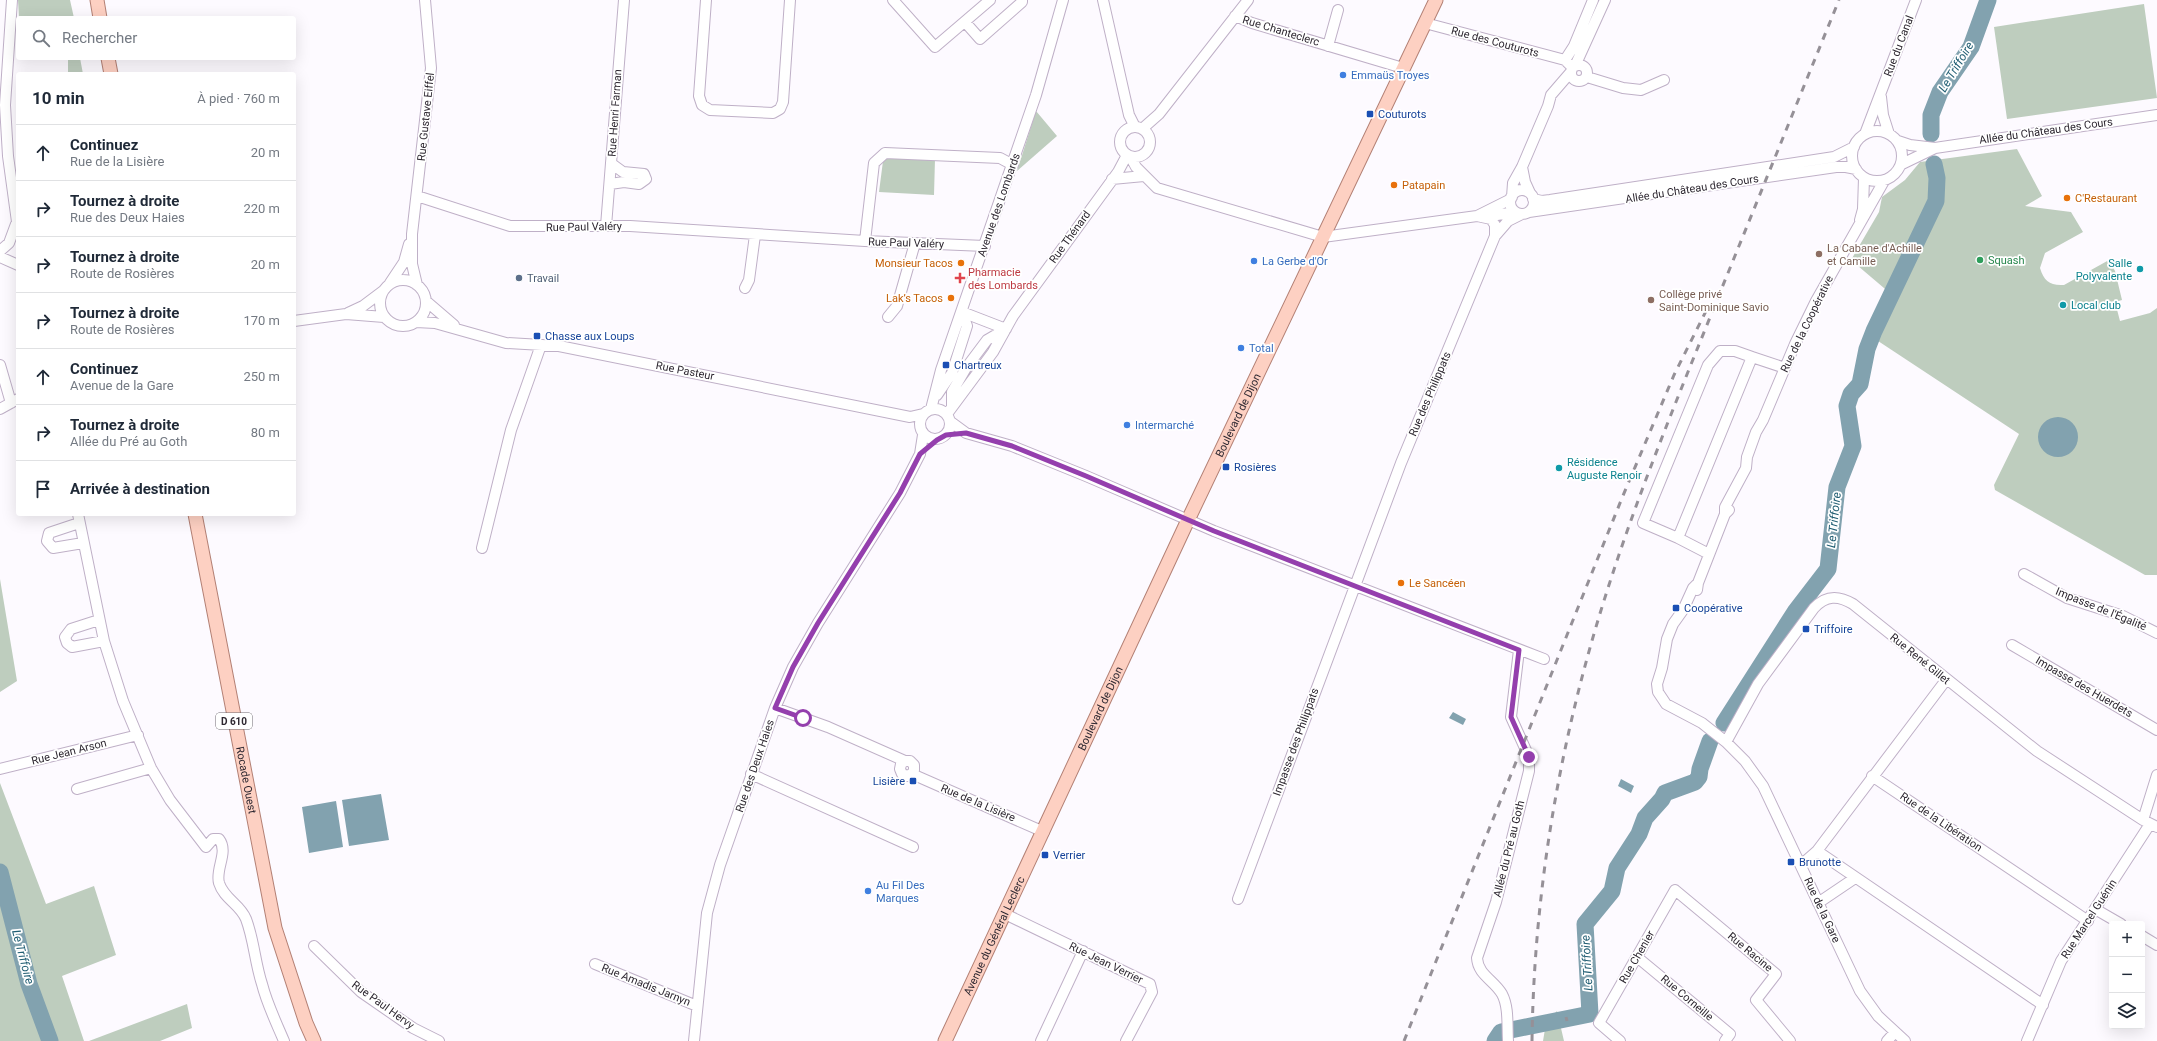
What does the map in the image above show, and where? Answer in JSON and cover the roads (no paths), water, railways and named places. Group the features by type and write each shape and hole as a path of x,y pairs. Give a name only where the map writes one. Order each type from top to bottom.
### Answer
{"main road":[{"path":"97,0 100,16"},
{"name":"Boulevard de Dijon","path":"1044,832 1188,520 1436,0"},
{"path":"108,60 111,72"},
{"name":"Rocade Ouest","path":"195,516 275,928 303,1015 314,1041"},
{"name":"Avenue du Général Leclerc","path":"946,1041 1044,832"}],"street":[{"path":"12,0 5,52 5,105 8,156 16,218"},
{"name":"Rue Gustave Eiffel","path":"417,285 412,264 412,234 431,68 425,0"},
{"name":"Rue Henri Farman","path":"606,226 624,0"},
{"path":"706,0 699,96 702,105 710,110 773,113 780,109 783,102 790,0"},
{"path":"893,0 935,47 990,0"},
{"path":"965,22 980,39 1022,2 1022,0"},
{"name":"Avenue des Lombards","path":"962,312 1036,95 1063,0"},
{"path":"1104,0 1129,115 1150,143 1148,150 1143,155 1137,157 1128,155"},
{"path":"1124,132 1142,131 1156,117 1248,0"},
{"path":"1577,82 1573,80 1571,67 1574,46 1593,0"},
{"path":"1522,167 1525,182 1532,196 1533,206 1522,213 1511,206 1513,183 1522,167 1548,106 1551,95 1571,67 1605,0"},
{"name":"Rue du Canal","path":"1865,134 1916,0"},
{"path":"1904,32 1925,0"},
{"name":"Rue Chanteclerc","path":"1328,46 1338,10"},
{"name":"Rue Chanteclerc","path":"1235,16 1403,68"},
{"name":"Rue des Couturots","path":"1425,23 1571,67 1583,66 1586,72 1623,88 1641,90 1664,80"},
{"path":"1548,106 1564,90 1577,82 1583,81 1586,72 1585,54 1592,28"},
{"name":"Rue du Canal","path":"1881,92 1883,115 1889,134"},
{"path":"1129,115 1146,120 1156,117"},
{"path":"1129,115 1120,144 1136,167 1157,188 1323,237"},
{"name":"Allée du Château des Cours","path":"1898,141 1910,146 1935,148 2157,115"},
{"path":"1873,131 1889,134 1898,141 1902,148 1902,164 1895,174 1884,181 1878,182 1864,178 1856,169 1852,155 1854,147 1865,134 1873,131"},
{"name":"Allée du Château des Cours","path":"1532,196 1542,201 1550,200 1834,157 1854,147"},
{"name":"Allée du Château des Cours","path":"1902,164 1935,148"},
{"path":"865,241 874,163 884,153 1000,158 1013,165"},
{"name":"Rue Thénard","path":"950,414 985,364 1013,316 1112,180 1128,155"},
{"path":"1143,155 1147,179"},
{"path":"610,184 624,182 639,184 646,179 644,174 623,172 612,164"},
{"name":"Allée du Château des Cours","path":"1323,237 1481,216 1522,213 1836,167 1856,169"},
{"name":"Rue de la Coopérative","path":"1856,231 1863,209 1864,178"},
{"path":"1112,180 1147,179"},
{"name":"Rue de la Coopérative","path":"1660,696 1657,684 1662,668 1666,665 1670,654 1673,637 1684,619 1697,591 1698,583 1725,514 1725,507 1746,468 1747,457 1756,432 1763,420 1816,301 1884,181"},
{"path":"1511,198 1520,191 1532,196"},
{"name":"Rue Paul Valéry","path":"417,196 510,226 606,226 915,244 985,246"},
{"name":"Allée du Château des Cours","path":"1481,216 1511,198"},
{"name":"Rue des Philippats","path":"1354,586 1401,463 1495,236 1508,221 1522,213"},
{"path":"1481,216 1491,219 1495,225 1495,236"},
{"path":"0,251 9,243 16,228"},
{"name":"Rue Gustave Eiffel","path":"390,284 404,262 412,234"},
{"path":"745,288 749,280 755,235"},
{"path":"888,317 897,306 915,244"},
{"path":"0,257 16,264"},
{"path":"296,321 346,314 384,317 395,325 402,326 416,322 425,309 426,301 417,285 404,280 390,284 363,306 346,314"},
{"path":"383,291 380,304 384,317"},
{"name":"Rue Pasteur","path":"426,301 460,329"},
{"path":"962,312 1006,329"},
{"path":"921,431 930,407 952,372 967,326 962,312"},
{"name":"Rue Pasteur","path":"416,322 435,322 506,343 559,346 910,417 930,407"},
{"path":"482,548 511,430 540,345"},
{"path":"1709,554 1678,538 1643,523 1708,365 1720,351 1735,351 1785,368"},
{"path":"1678,538 1752,357"},
{"path":"0,409 14,401 1,370"},
{"path":"930,407 940,409 950,414 966,433"},
{"path":"946,435 950,429 950,414"},
{"path":"910,417 929,439 937,440 946,435 966,433 1012,446 1188,520 1544,659"},
{"name":"Rue des Deux Haies","path":"920,454 921,431"},
{"name":"Rue des Deux Haies","path":"694,1041 707,913 720,865 775,708 793,667 818,623 900,493 920,454 937,440"},
{"path":"84,543 53,548 47,541 49,533 78,518 84,543 104,641 123,701 151,768 170,800 206,847 213,839 219,839 222,843 223,852 218,874 219,883 223,892 240,908 246,918 262,984 284,1041"},
{"name":"Impasse de l'Égalité","path":"2024,574 2067,598 2123,616 2157,633"},
{"name":"Impasse des Philippats","path":"1238,899 1354,586"},
{"name":"Rue René Gillet","path":"1726,742 1758,684 1814,608 1825,599 1841,598 1853,604 1946,680 2037,751 2150,824"},
{"path":"99,620 71,629 65,637 67,643 72,647 104,641"},
{"name":"Impasse des Huerdets","path":"2012,645 2157,730"},
{"name":"Allée du Pré au Goth","path":"1507,1034 1507,1013 1501,993 1481,972 1477,958 1496,902 1529,772 1529,757 1511,717 1519,650"},
{"path":"1801,865 1817,851 1872,776 1946,680"},
{"name":"Rue de la Gare","path":"1660,696 1666,704 1702,723 1726,742 1745,761 1763,786 1818,904 1865,999 1905,1041"},
{"name":"Rue de la Lisière","path":"775,708 828,727 905,761 910,761 914,765 912,774 1044,832"},
{"name":"Rue Jean Arson","path":"0,769 138,735"},
{"path":"77,789 151,768"},
{"path":"751,774 913,847"},
{"name":"Rue Marcel Guénin","path":"2028,1041 2061,961 2150,824 2157,775"},
{"name":"Rue de la Libération","path":"1872,776 2088,921"},
{"path":"1817,851 2043,1005"},
{"path":"1818,904 1855,878"},
{"name":"Rue Chenier","path":"1620,1041 1599,1023 1675,890"},
{"name":"Rue Racine","path":"1675,890 1776,974 1756,1000 1790,1041"},
{"path":"2095,909 2116,921"},
{"name":"Rue Jean Verrier","path":"1005,914 1150,984 1152,992 1126,1041"},
{"path":"2145,938 2157,945"},
{"name":"Rue Paul Hervy","path":"314,946 361,992 413,1028 439,1041"},
{"path":"1041,1041 1083,952"},
{"name":"Rue Corneille","path":"1637,957 1730,1034 1725,1041"},
{"name":"Rue Amadis Jarnyn","path":"595,964 697,1006"},
{"path":"1888,1041 1895,1032"}],"water":[{"path":"2062,417 2069,420 2075,426 2078,437 2077,445 2069,454 2062,457 2054,457 2047,454 2039,445 2038,433 2041,426 2050,418"},
{"path":"1453,712 1466,719 1463,725 1449,718"},
{"path":"1621,779 1634,786 1631,793 1618,786"},
{"path":"381,794 389,840 349,846 342,800"},
{"path":"336,801 343,847 309,853 302,807"}],"waterway":[{"name":"Le Triffoire","path":"1931,134 1931,115 1940,92 1971,47 1988,0"},
{"name":"Le Triffoire","path":"1724,723 1795,612 1828,569 1837,487 1853,446 1847,406 1851,394 1860,384 1867,349 1874,331 1936,201 1937,178 1934,164"},
{"name":"Le Triffoire","path":"1495,1041 1501,1032 1590,1014 1585,924 1612,891 1617,868 1639,834 1645,818 1662,799 1665,793 1695,782 1699,777 1700,769 1710,741"},
{"name":"Le Triffoire","path":"0,872 29,984 50,1041"}],"railway":[{"path":"1532,1041 1538,926 1553,812 1564,755 1591,643 1620,551 1661,440 1839,0"},
{"path":"1404,1041 1622,498 1674,375 1709,305"},
{"path":"1566,1017 1567,1021"}],"place":[{"name":"Emmaüs Troyes","path":"1343,75"},
{"name":"Couturots","path":"1370,114"},
{"name":"Patapain","path":"1394,185"},
{"name":"C'Restaurant","path":"2067,198"},
{"name":"La Cabane d'Achille et Camille","path":"1819,254"},
{"name":"Squash","path":"1980,260"},
{"name":"La Gerbe d'Or","path":"1254,261"},
{"name":"Monsieur Tacos","path":"961,263"},
{"name":"Salle Polyvalente","path":"2140,269"},
{"name":"Travail","path":"519,278"},
{"name":"Pharmacie des Lombards","path":"960,278"},
{"name":"Lak’s Tacos","path":"951,298"},
{"name":"Collège privé Saint-Dominique Savio","path":"1651,300"},
{"name":"Local club","path":"2063,305"},
{"name":"Chasse aux Loups","path":"537,336"},
{"name":"Total","path":"1241,348"},
{"name":"Chartreux","path":"946,365"},
{"name":"Intermarché","path":"1127,425"},
{"name":"Rosières","path":"1226,467"},
{"name":"Résidence Auguste Renoir","path":"1559,468"},
{"name":"Le Sancéen","path":"1401,583"},
{"name":"Coopérative","path":"1676,608"},
{"name":"Triffoire","path":"1806,629"},
{"name":"Lisière","path":"913,781"},
{"name":"Verrier","path":"1045,855"},
{"name":"Brunotte","path":"1791,862"},
{"name":"Au Fil Des Marques","path":"868,891"}]}
